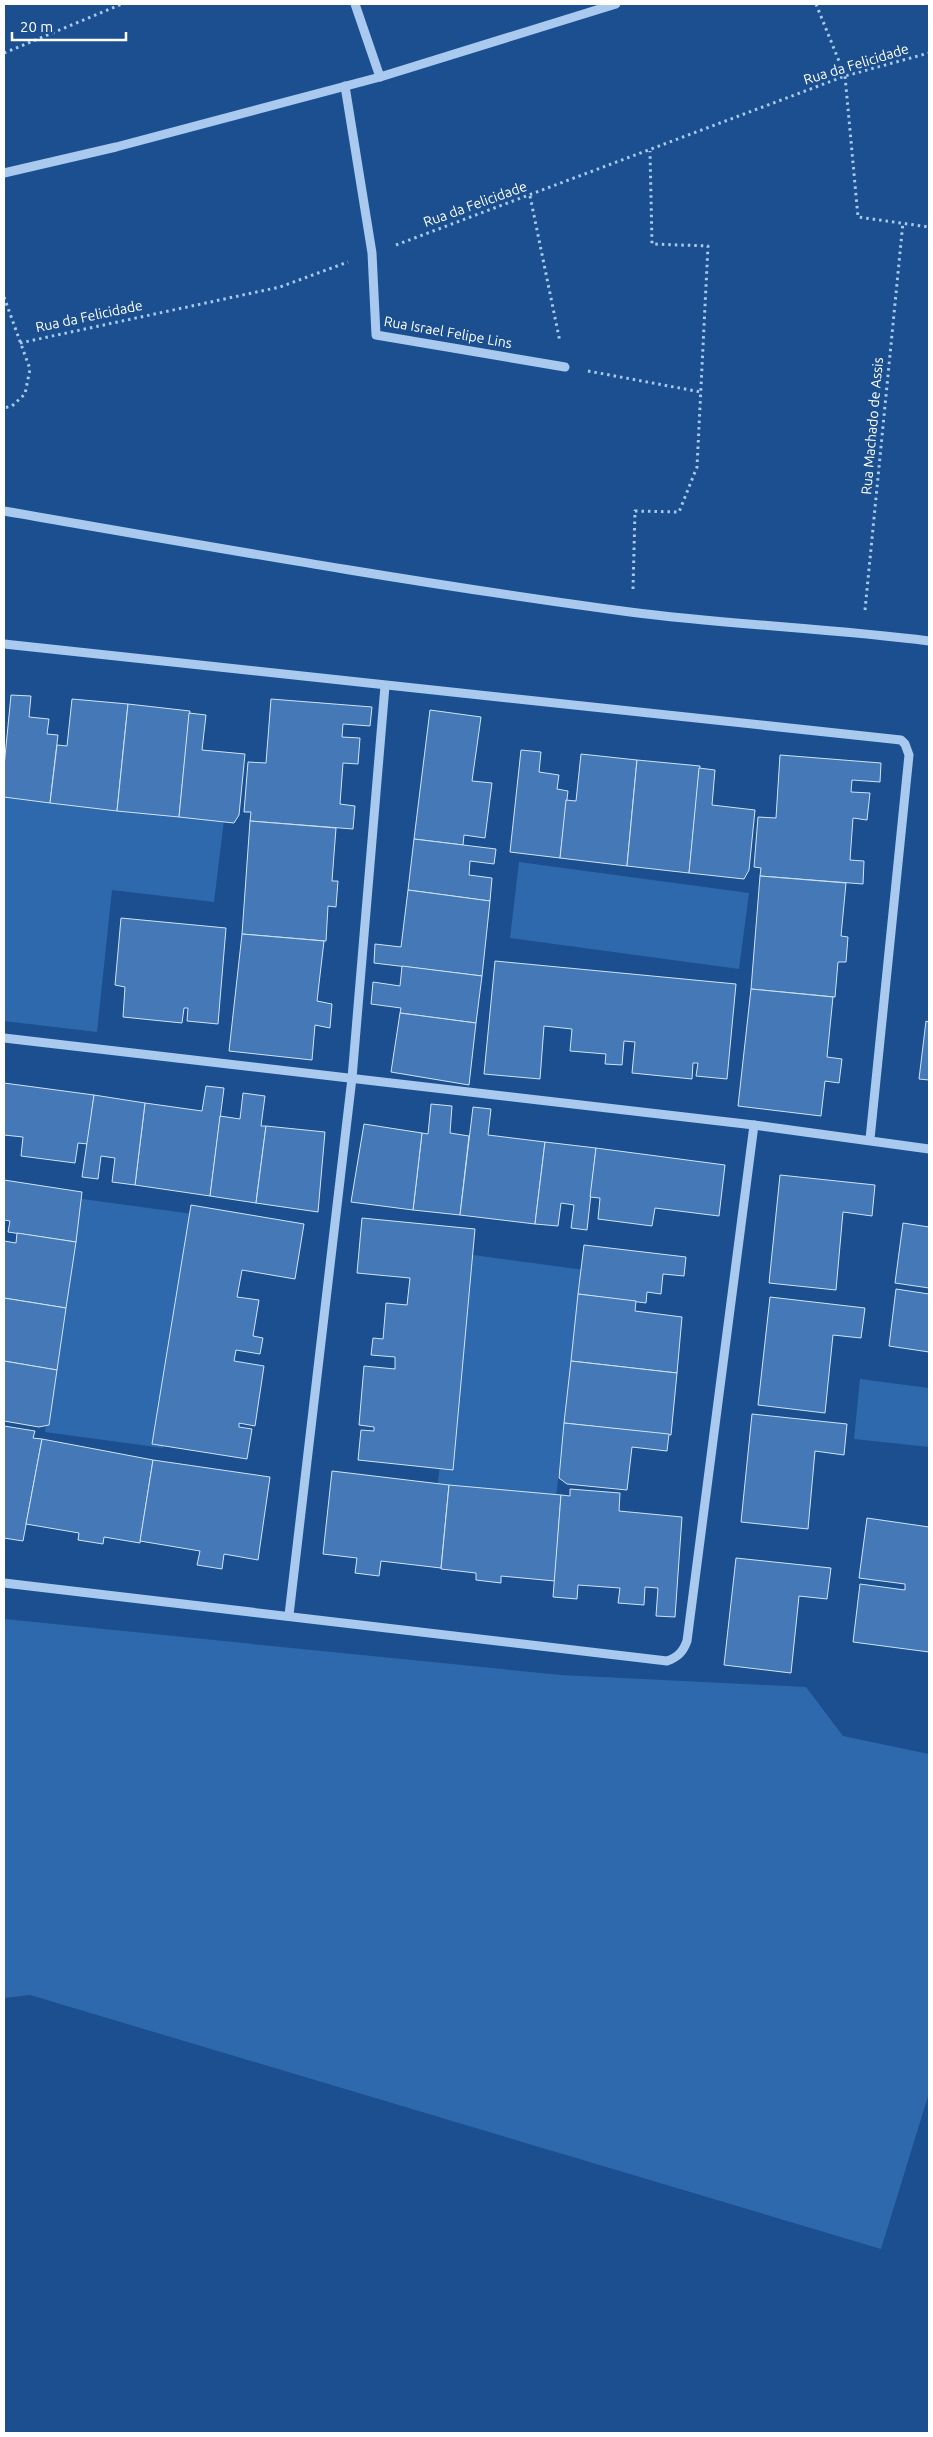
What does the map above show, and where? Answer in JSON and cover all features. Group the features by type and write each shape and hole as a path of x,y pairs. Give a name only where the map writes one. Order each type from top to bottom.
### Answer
{"street":[{"path":"355,4 380,77"},
{"path":"4,173 116,147 380,77 616,4"},
{"path":"344,86 372,254"},
{"name":"Rua Israel Felipe Lins","path":"372,254 376,335 565,367"},
{"path":"4,510 333,569 633,612 863,633 929,641"},
{"path":"4,644 385,686 895,738 906,744 909,755 870,1139"},
{"path":"288,1615 352,1078 385,686"},
{"path":"4,1038 754,1125 870,1139 929,1149"},
{"path":"4,1583 666,1660 681,1654 687,1641 754,1125"}],"path":[{"path":"4,53 122,4"},
{"path":"816,4 845,76 858,217 929,227"},
{"name":"Rua da Felicidade","path":"20,343 280,287 530,196 845,76 929,53"},
{"path":"633,612 635,511 679,512 696,467 708,246 652,244 650,151"},
{"path":"530,196 565,367 700,392"},
{"name":"Rua Machado de Assis","path":"863,633 903,222"},
{"path":"4,297 30,369 24,394 12,406 4,408"}],"shaded area":[{"path":"4,792 224,820 214,902 112,890 97,1032 4,1021"},
{"path":"519,862 749,893 739,969 510,938"},
{"path":"75,1198 193,1214 163,1448 45,1432"},
{"path":"466,1254 585,1270 555,1504 437,1489"},
{"path":"860,1379 929,1388 929,1447 854,1439"},
{"path":"4,1619 561,1675 806,1687 843,1736 929,1754 929,2093 881,2249 30,1995 4,1998"}],"building":[{"path":"11,695 31,696 29,717 49,719 47,734 58,735 50,803 4,797 4,767"},
{"path":"72,699 128,704 117,811 50,803 57,745 67,746"},
{"path":"271,699 372,707 370,726 343,724 342,737 360,738 358,764 343,763 340,804 355,806 353,829 250,821 251,812 244,812 248,762 266,763"},
{"path":"128,704 190,711 179,817 117,811"},
{"path":"430,710 481,717 472,781 492,783 485,838 464,835 463,845 414,839"},
{"path":"189,713 206,715 202,750 245,754 239,815 234,823 179,817"},
{"path":"521,750 541,752 539,772 559,775 557,789 568,791 560,858 510,852"},
{"path":"581,754 637,760 627,866 560,858 566,800 576,801"},
{"path":"780,755 881,763 880,782 852,780 851,792 870,793 867,820 853,818 850,860 864,861 863,884 760,876 761,868 754,867 758,817 776,818"},
{"path":"637,760 700,766 689,873 627,866"},
{"path":"699,768 715,770 712,805 755,810 749,870 744,879 689,873"},
{"path":"250,821 336,828 332,881 338,881 336,907 328,906 326,941 242,934"},
{"path":"414,839 496,849 494,864 470,861 469,875 492,878 490,901 408,890"},
{"path":"760,876 846,883 841,936 848,937 846,962 838,962 835,997 751,989"},
{"path":"408,890 490,901 482,976 374,963 375,944 401,947"},
{"path":"121,918 226,928 218,1024 187,1021 188,1008 184,1008 182,1023 123,1017 125,987 115,985"},
{"path":"242,934 324,941 317,1001 332,1004 330,1028 315,1025 312,1060 229,1051"},
{"path":"495,961 736,984 727,1079 696,1076 698,1063 693,1063 692,1079 632,1073 635,1042 624,1041 622,1065 605,1064 606,1054 570,1051 572,1029 544,1026 540,1079 484,1074"},
{"path":"402,966 482,976 476,1023 400,1013 401,1008 371,1004 373,982 400,986"},
{"path":"751,989 833,997 827,1057 842,1059 839,1083 825,1081 821,1116 738,1106"},
{"path":"400,1013 476,1023 469,1085 391,1072"},
{"path":"926,1021 929,1022 929,1080 919,1079"},
{"path":"4,1083 94,1095 88,1144 78,1143 75,1163 21,1156 23,1137 4,1135"},
{"path":"206,1086 224,1088 210,1196 135,1185 145,1103 202,1111"},
{"path":"243,1093 265,1096 261,1126 266,1126 256,1203 210,1196 220,1116 240,1119"},
{"path":"94,1095 145,1103 135,1185 112,1182 115,1158 101,1156 98,1179 82,1177"},
{"path":"431,1104 452,1106 450,1133 469,1136 460,1215 413,1210 422,1133 428,1134"},
{"path":"473,1107 491,1109 488,1135 545,1142 535,1224 460,1215"},
{"path":"364,1124 422,1133 413,1210 351,1202"},
{"path":"266,1126 325,1132 318,1212 256,1203"},
{"path":"545,1142 596,1148 587,1230 571,1228 574,1205 561,1203 558,1226 535,1224"},
{"path":"596,1148 725,1165 719,1216 655,1208 652,1226 598,1219 600,1198 590,1197"},
{"path":"780,1175 875,1185 872,1216 843,1212 836,1290 769,1283"},
{"path":"4,1180 82,1192 76,1242 8,1232 10,1221 4,1220"},
{"path":"191,1205 304,1224 295,1279 242,1270 237,1297 259,1300 253,1336 263,1338 260,1354 236,1350 234,1361 264,1366 255,1426 239,1423 239,1427 252,1429 247,1459 152,1444"},
{"path":"362,1218 475,1229 453,1470 358,1460 361,1430 374,1431 374,1427 359,1425 364,1366 395,1369 395,1357 371,1355 373,1338 383,1339 386,1303 407,1305 410,1278 357,1273"},
{"path":"903,1223 929,1227 929,1288 895,1283"},
{"path":"17,1233 76,1242 66,1308 4,1298 4,1241 16,1243"},
{"path":"584,1245 686,1257 684,1276 663,1274 661,1294 647,1292 646,1303 578,1294"},
{"path":"896,1289 929,1294 929,1352 889,1346"},
{"path":"578,1294 636,1301 635,1311 682,1317 677,1373 571,1361"},
{"path":"770,1297 865,1308 861,1338 833,1335 825,1413 758,1405"},
{"path":"4,1298 66,1308 57,1370 4,1361"},
{"path":"4,1361 57,1370 49,1425 39,1427 4,1421"},
{"path":"571,1361 677,1373 671,1435 564,1423"},
{"path":"752,1414 847,1424 844,1455 815,1451 808,1529 741,1522"},
{"path":"564,1423 669,1434 667,1451 632,1447 627,1490 567,1484 559,1478"},
{"path":"4,1426 35,1431 33,1438 42,1439 23,1541 4,1538"},
{"path":"42,1439 153,1460 140,1543 104,1537 103,1544 78,1540 79,1533 26,1524"},
{"path":"153,1460 270,1477 258,1560 224,1554 222,1569 197,1565 200,1551 140,1541"},
{"path":"332,1471 449,1485 441,1568 381,1561 379,1576 355,1573 357,1558 323,1554"},
{"path":"449,1485 561,1495 555,1581 501,1576 501,1583 476,1580 476,1573 441,1569"},
{"path":"570,1489 620,1493 619,1511 682,1517 675,1617 656,1616 658,1588 645,1587 644,1605 618,1603 620,1588 578,1585 577,1599 553,1597 561,1495 570,1496"},
{"path":"867,1518 929,1527 929,1652 853,1642 860,1584 905,1590 905,1584 859,1578"},
{"path":"736,1558 831,1568 827,1599 799,1596 791,1673 724,1665"}]}
